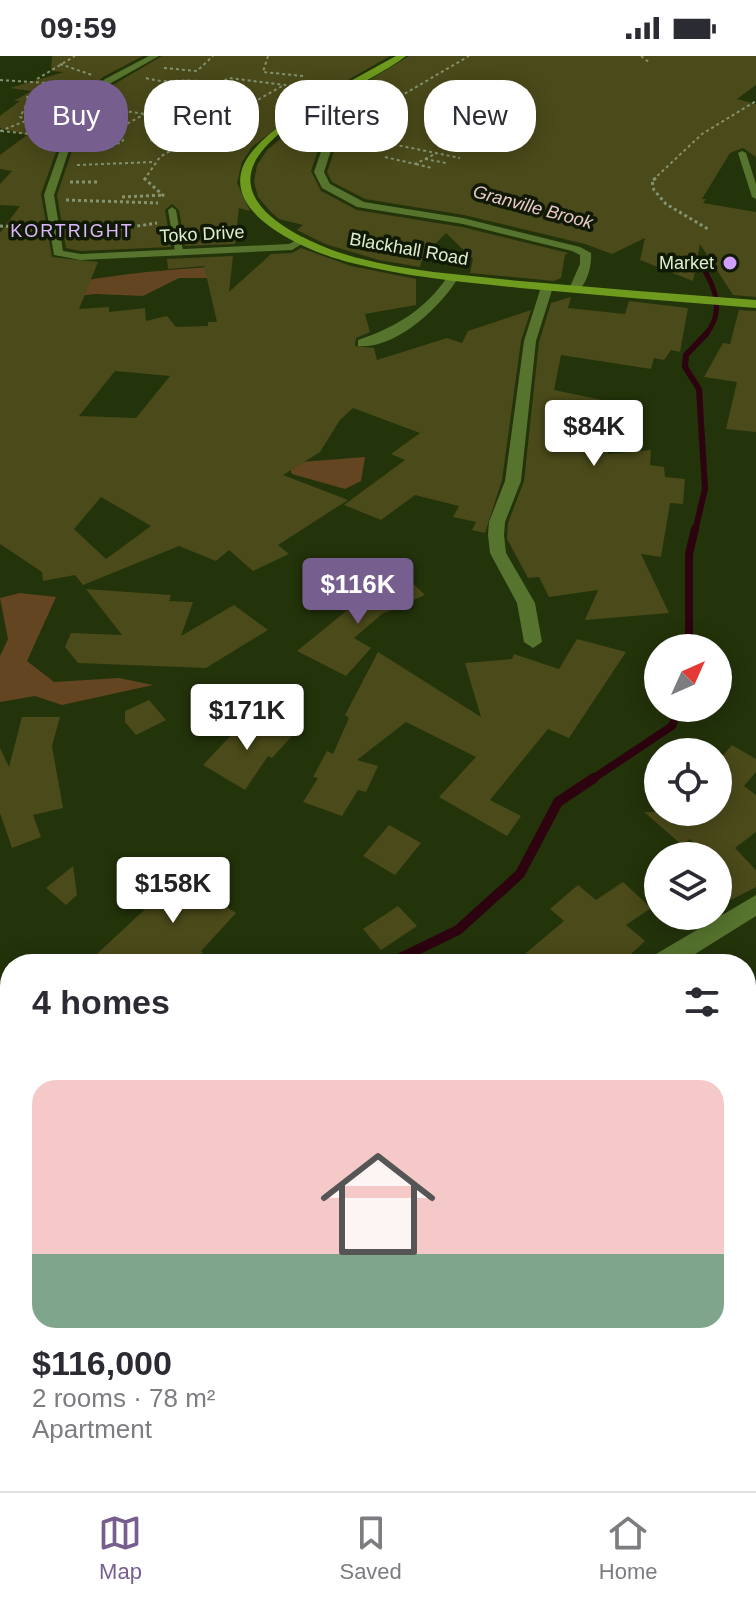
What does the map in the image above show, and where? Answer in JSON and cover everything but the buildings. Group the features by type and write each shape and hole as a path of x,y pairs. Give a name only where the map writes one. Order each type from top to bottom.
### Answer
{"main road":[{"name":"Blackhall Road","path":"402,56 282,130 250,163 245,187 258,212 274,226 352,260 452,278 756,304"}],"street":[{"path":"112,80 155,56"},
{"path":"54,237 50,199 63,152"},
{"path":"326,152 319,172 326,186 361,205 463,221 585,253 587,259 575,289"},
{"name":"Toko Drive","path":"54,237 58,253 81,257 292,247 303,240"},
{"path":"362,343 399,329 437,304 452,278"},
{"path":"533,642 526,603 498,553 496,535 497,522 513,481 530,341 547,287"},
{"path":"675,954 756,904"}],"lane":[{"path":"742,153 756,197"},
{"path":"172,210 179,251"}],"path":[{"path":"37,80 75,56"},
{"path":"187,80 213,56"},
{"path":"263,72 268,56"},
{"path":"408,89 469,56"},
{"path":"641,56 650,63"},
{"path":"138,65 197,71"},
{"path":"252,79 263,72 303,76"},
{"path":"0,80 24,82"},
{"path":"225,80 275,82"},
{"path":"708,229 663,201 653,191 652,181 702,134 756,101"},
{"path":"0,131 24,122"},
{"path":"0,125 7,128"},
{"path":"0,131 24,135"},
{"path":"50,199 167,202 165,195 143,180 155,162 169,152"},
{"path":"415,164 437,152 460,158"},
{"path":"385,157 432,168"},
{"path":"424,159 446,163"},
{"path":"58,165 155,162"},
{"path":"122,197 165,195"},
{"path":"54,237 174,222"},
{"path":"0,226 42,228"}],"shaded area":[{"path":"209,267 214,278 179,278 143,296 96,294 13,302 84,281"},
{"path":"365,457 361,481 345,489 292,474 288,463"},
{"path":"20,593 56,597 27,661 54,682 119,678 153,685 62,705 35,696 0,702 0,656 8,639 0,598"}],"waterway":[{"name":"Granville Brook","path":"691,253 711,282 716,303 716,314 705,335"},
{"name":"Granville Brook","path":"695,531 705,489 699,389 685,367 686,355 707,333"},
{"name":"Granville Brook","path":"689,634 689,554 695,529"},
{"name":"Granville Brook","path":"409,954 458,930 520,874 558,802 672,726 674,722"}],"place":[{"name":"Market","path":"730,263"}],"district":[{"name":"KORTRIGHT","path":"72,231"}]}
